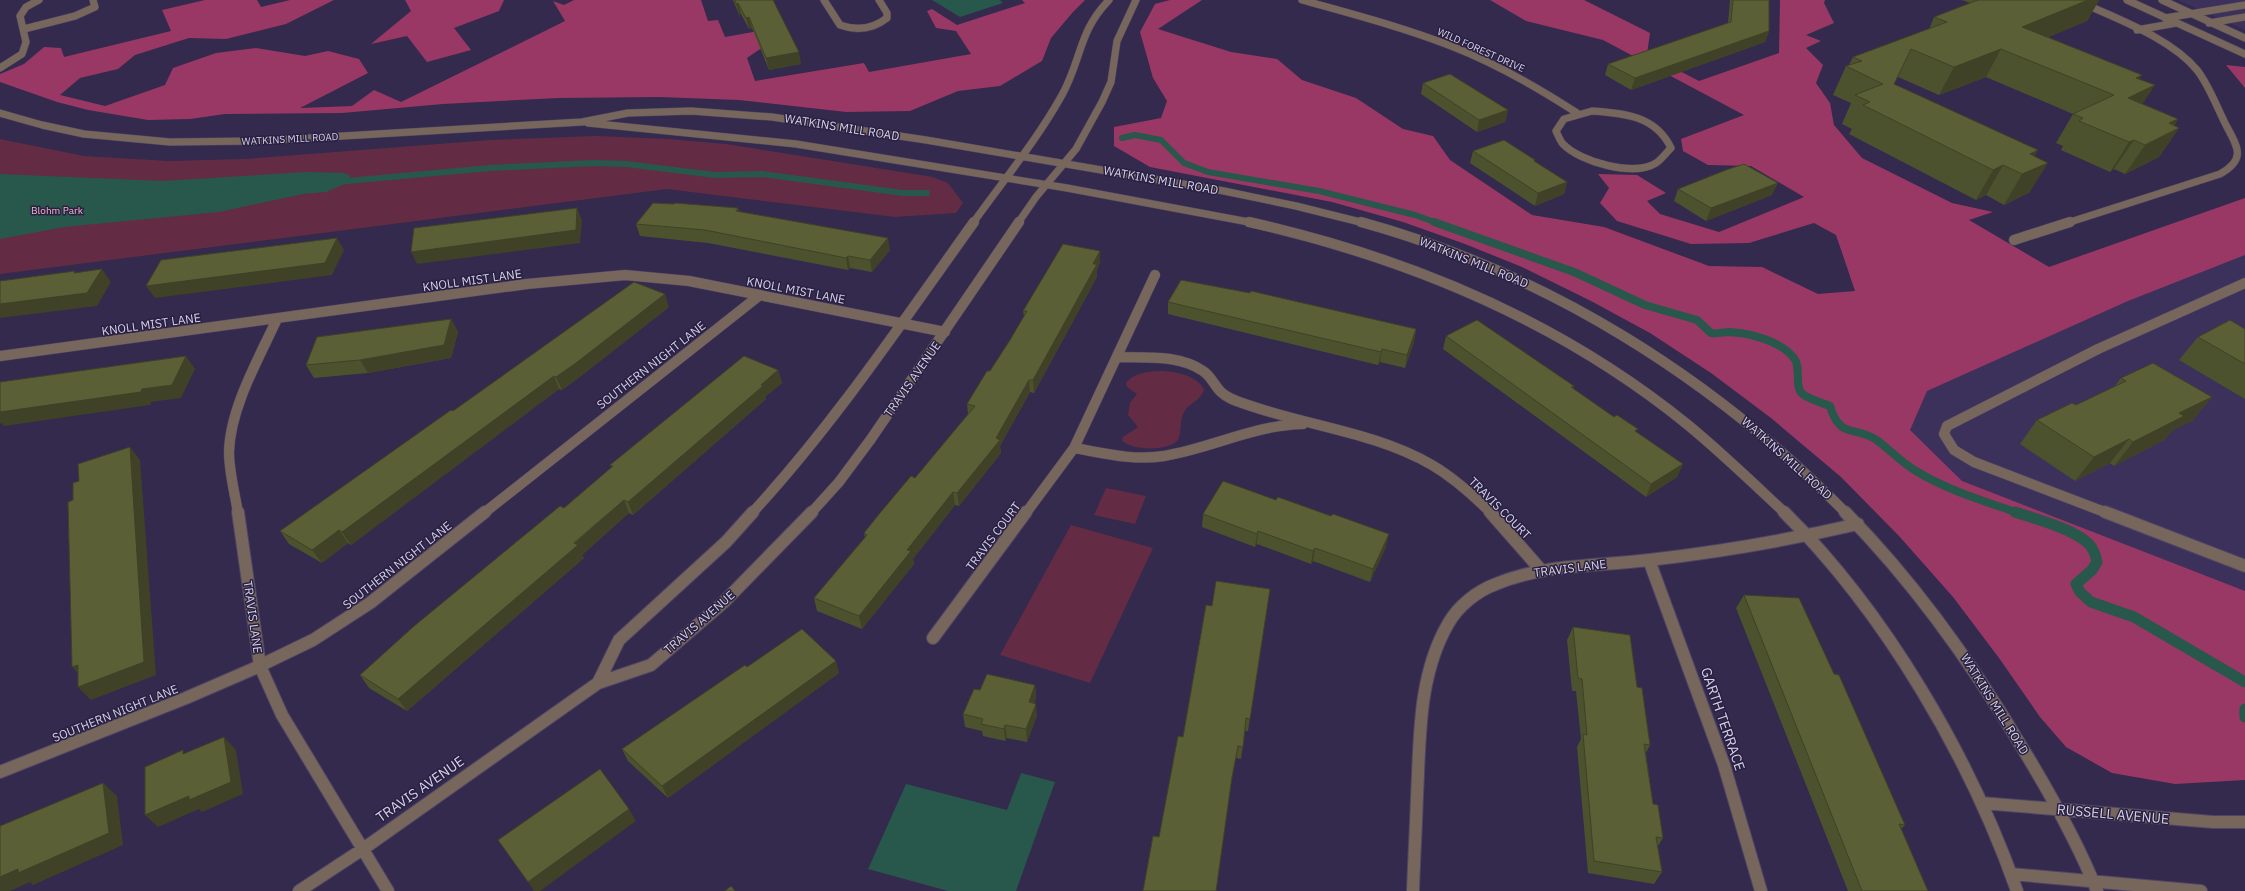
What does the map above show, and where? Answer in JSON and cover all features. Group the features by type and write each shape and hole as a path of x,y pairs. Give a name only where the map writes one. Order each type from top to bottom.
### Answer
{"street":[{"path":"0,68 15,61 26,50 27,44 20,16 21,11 39,0"},
{"path":"24,29 84,14 94,7 93,0"},
{"path":"824,0 840,25 852,28 876,25 887,18 887,13 878,0"},
{"name":"TRAVIS AVENUE","path":"598,682 619,640 726,542 788,474 841,408 1004,177 1050,116 1069,81 1086,28 1096,12 1109,0"},
{"name":"TRAVIS AVENUE","path":"299,891 363,849 598,682 650,665 724,602 799,526 839,482 867,445 1046,184 1076,148 1102,102 1111,82 1117,41 1136,0"},
{"name":"WILD FOREST DRIVE","path":"1302,0 1415,33 1452,46 1532,85 1576,113"},
{"path":"2014,240 2220,174 2232,168 2238,161 2239,152 2235,142 2198,71 2181,54 2137,30 2076,0"},
{"path":"2127,0 2245,54"},
{"path":"2162,0 2245,38"},
{"path":"2165,18 2245,5"},
{"path":"2186,28 2245,17"},
{"path":"2137,30 2177,23"},
{"name":"WATKINS MILL ROAD","path":"0,113 36,124 91,134 120,138 189,142 273,140 582,122 628,113 691,111 737,113 808,121 1207,188 1313,209 1416,239 1515,277 1559,298 1612,327 1711,392 1764,434 1858,524 1894,563 1951,635 2002,712 2059,810 2095,887"},
{"path":"1610,111 1646,121 1660,129 1668,138 1671,148 1667,156 1657,163 1642,167 1610,166 1586,159 1560,143 1556,134 1557,125 1564,118 1576,113 1610,111"},
{"name":"WATKINS MILL ROAD","path":"582,122 611,128 754,138 1004,177 1214,214 1297,232 1382,257 1475,294 1529,320 1579,349 1672,412 1761,489 1806,536 1839,574 1878,624 1916,681 1957,753 1982,803 2017,891"},
{"name":"KNOLL MIST LANE","path":"0,356 527,284 624,275 672,278 901,322 945,332"},
{"name":"TRAVIS COURT","path":"933,638 1074,448 1155,275"},
{"path":"2245,283 2098,349 1947,426 1944,434 1954,450 1974,462 2245,566"},
{"name":"SOUTHERN NIGHT LANE","path":"0,772 183,700 260,666 332,630 358,613 760,295"},
{"name":"TRAVIS LANE","path":"277,319 237,416 230,439 229,453 260,666 282,715 388,891"},
{"name":"TRAVIS COURT","path":"1117,357 1176,361 1196,366 1204,371 1216,389 1229,398 1398,449 1421,459 1448,476 1476,498 1541,570"},
{"name":"TRAVIS COURT","path":"1074,448 1126,456 1156,457 1274,426 1296,424 1325,427"},
{"name":"TRAVIS LANE","path":"1413,891 1418,748 1424,697 1435,653 1448,622 1470,599 1501,581 1541,570 1649,560 1806,536 1858,524"},
{"name":"GARTH TERRACE","path":"1649,560 1732,792 1751,850 1761,891"},
{"name":"RUSSELL AVENUE","path":"1982,803 2213,822 2245,822"},
{"path":"2011,874 2095,887 2201,891"}],"shaded area":[{"path":"205,0 257,0 261,7 290,0 334,0 286,24 226,39 189,38 135,55 118,69 80,78 60,95 105,106 165,85 173,68 216,53 256,48 305,56 328,51 359,59 368,73 300,108 352,106 374,90 401,102 565,21 553,1 564,5 574,0 701,0 708,21 718,20 725,37 769,29 763,47 747,58 755,81 864,63 869,72 971,54 956,31 936,28 927,11 932,9 957,25 1025,3 1022,0 1085,0 1051,38 1042,61 1000,86 958,91 910,111 846,112 739,100 659,97 558,98 443,104 342,113 225,114 190,119 148,120 88,110 57,102 0,82 0,74 24,64 44,47 61,48 64,57 171,31 162,10"},
{"path":"405,0 504,0 499,11 454,28 471,50 427,62 407,36 371,44 411,11"},
{"path":"932,0 1000,0 1003,3 960,17"},
{"path":"1170,0 1202,0 1158,29 1231,52 1277,59 1302,80 1356,98 1403,129 1433,136 1450,160 1532,215 1604,227 1709,266 1762,267 1818,294 1855,291 1836,235 1814,223 1749,243 1691,244 1617,221 1600,203 1609,188 1598,174 1637,175 1666,193 1647,201 1660,214 1719,232 1804,197 1751,166 1708,165 1683,151 1681,139 1744,115 1603,40 1526,21 1490,0 1584,0 1650,33 1647,54 1699,81 1779,53 1780,0 1825,0 1824,3 1834,23 1806,35 1821,41 1806,48 1823,65 1816,83 1830,103 1834,125 1862,158 1952,203 1993,212 1969,220 2049,267 2245,198 2245,255 2128,301 1927,391 1910,430 1962,481 2245,591 2245,780 2175,784 2112,773 2066,747 2040,717 1999,658 1953,597 1899,536 1841,477 1771,418 1711,373 1650,333 1591,301 1522,267 1465,244 1403,222 1332,202 1150,167 1114,146 1114,127 1161,118 1167,101 1153,78 1140,32 1155,4"},
{"path":"2178,0 2245,0 2245,30"},
{"path":"2226,65 2245,67 2245,88"},
{"path":"307,172 344,173 351,176 342,185 326,192 303,194 219,212 64,227 0,239 0,174 163,181"},
{"path":"2245,225 2245,775 1976,622 1895,528 1843,476 1773,417"},
{"path":"1021,773 1055,782 1016,891 948,891 868,869 906,784 1007,810"}],"green space":[{"name":"Blohm Park","path":"596,136 668,139 726,144 933,177 948,183 963,203 956,213 895,217 667,189 0,274 0,139 84,156 169,161 245,159 490,140"},
{"path":"1165,371 1182,374 1192,378 1204,389 1201,395 1186,409 1182,417 1179,438 1177,441 1166,447 1158,448 1141,448 1126,444 1122,440 1123,437 1138,427 1128,415 1130,403 1137,394 1127,387 1126,383 1129,379 1138,374"},
{"path":"1106,488 1146,496 1135,524 1094,515"},
{"path":"1071,525 1153,548 1090,683 1000,655"}],"building":[{"path":"735,0 773,0 799,52 766,58 749,17 746,18 738,3 736,4"},
{"path":"1733,0 1769,0 1769,31 1635,78 1608,64 1731,22"},
{"path":"1978,0 2088,0 2022,27 2142,75 2136,78 2155,85 2128,98 2178,119 2169,123 2179,128 2145,145 2134,140 2129,142 2079,121 2083,118 2073,114 2114,95 2001,49 1954,67 1911,49 1894,84 2038,150 2030,154 2048,163 2022,174 2003,165 1993,170 1863,105 1870,102 1855,95 1883,84 1846,66 1862,61 1853,57 1947,22 1934,17"},
{"path":"1450,74 1508,110 1479,120 1423,83"},
{"path":"1504,140 1567,182 1538,193 1473,151"},
{"path":"1744,164 1778,183 1711,208 1678,189 1726,170"},
{"path":"653,203 675,203 738,208 736,211 888,238 870,260 848,256 846,258 705,230 636,224"},
{"path":"577,208 576,230 411,252 414,228"},
{"path":"337,238 325,263 146,286 161,260"},
{"path":"1063,244 1100,251 1093,264 1097,264 1033,380 1029,380 996,438 1000,440 957,493 953,492 907,550 911,551 859,616 814,598 867,535 864,533 911,476 915,478 975,406 967,404 987,371 990,371 1010,340 1027,311 1023,311"},
{"path":"102,269 87,293 0,304 0,281"},
{"path":"1181,280 1250,293 1251,291 1416,329 1407,355 1382,349 1381,352 1168,302"},
{"path":"634,282 665,294 576,363 556,377 554,376 342,532 339,530 312,550 280,531 451,410 453,411"},
{"path":"451,319 444,345 360,360 306,365 317,337"},
{"path":"1477,320 1574,386 1571,387 1614,417 1617,415 1638,429 1635,431 1683,464 1651,484 1446,336"},
{"path":"2230,320 2245,329 2245,364 2198,337"},
{"path":"186,356 172,385 142,389 141,392 0,412 0,382"},
{"path":"744,356 778,370 761,385 763,386 628,502 624,500 574,543 578,545 398,699 360,675 413,627 560,506 564,508 613,466 610,465"},
{"path":"2153,363 2212,397 2179,413 2184,416 2133,442 2129,439 2094,457 2037,420 2072,403 2076,405 2126,381 2121,378"},
{"path":"130,447 144,662 78,687 78,665 72,667 68,502 73,500 73,483 79,481 78,464"},
{"path":"1223,481 1276,500 1278,497 1331,516 1333,514 1389,534 1373,569 1315,548 1313,551 1258,531 1257,534 1203,514"},
{"path":"1216,581 1270,589 1250,719 1246,718 1243,747 1238,746 1232,777 1216,891 1143,891 1153,836 1159,837 1178,736 1183,737 1206,605 1212,606"},
{"path":"1744,595 1799,598 1834,674 1839,675 1905,825 1899,824 1928,891 1862,891"},
{"path":"1573,627 1630,635 1637,687 1642,688 1650,745 1644,744 1653,804 1658,805 1663,838 1656,837 1662,872 1594,861 1583,734 1587,735 1582,679 1578,678"},
{"path":"802,629 836,661 662,786 622,749 745,665 747,667"},
{"path":"987,674 1035,685 1029,702 1036,704 1026,729 1005,725 1004,729 981,724 983,719 963,714 974,689 980,690"},
{"path":"224,737 231,782 189,800 189,796 145,815 145,767 183,750 183,754"},
{"path":"600,769 629,809 528,882 498,840"},
{"path":"103,783 109,833 18,873 18,869 0,877 0,826"},
{"path":"731,886 735,891 725,891"}],"waterway":[{"path":"1122,138 1135,135 1161,140 1184,163 1208,172 1319,191 1415,215 1437,223"},
{"path":"336,182 490,168 593,163 626,164 715,175 762,174 903,193 927,193"},
{"path":"1434,222 1574,272 1645,305 1697,320 1711,333 1729,332 1746,334 1773,343 1781,347 1794,358 1801,392 1810,398 1830,406 1834,417 1844,428 1870,436 1911,468 1940,484 1966,495 2017,513"},
{"path":"2017,513 2070,531 2088,543 2094,551 2097,562 2092,570 2076,584 2080,592 2091,602 2134,617 2245,682"},
{"path":"2245,709 2245,717"}]}
